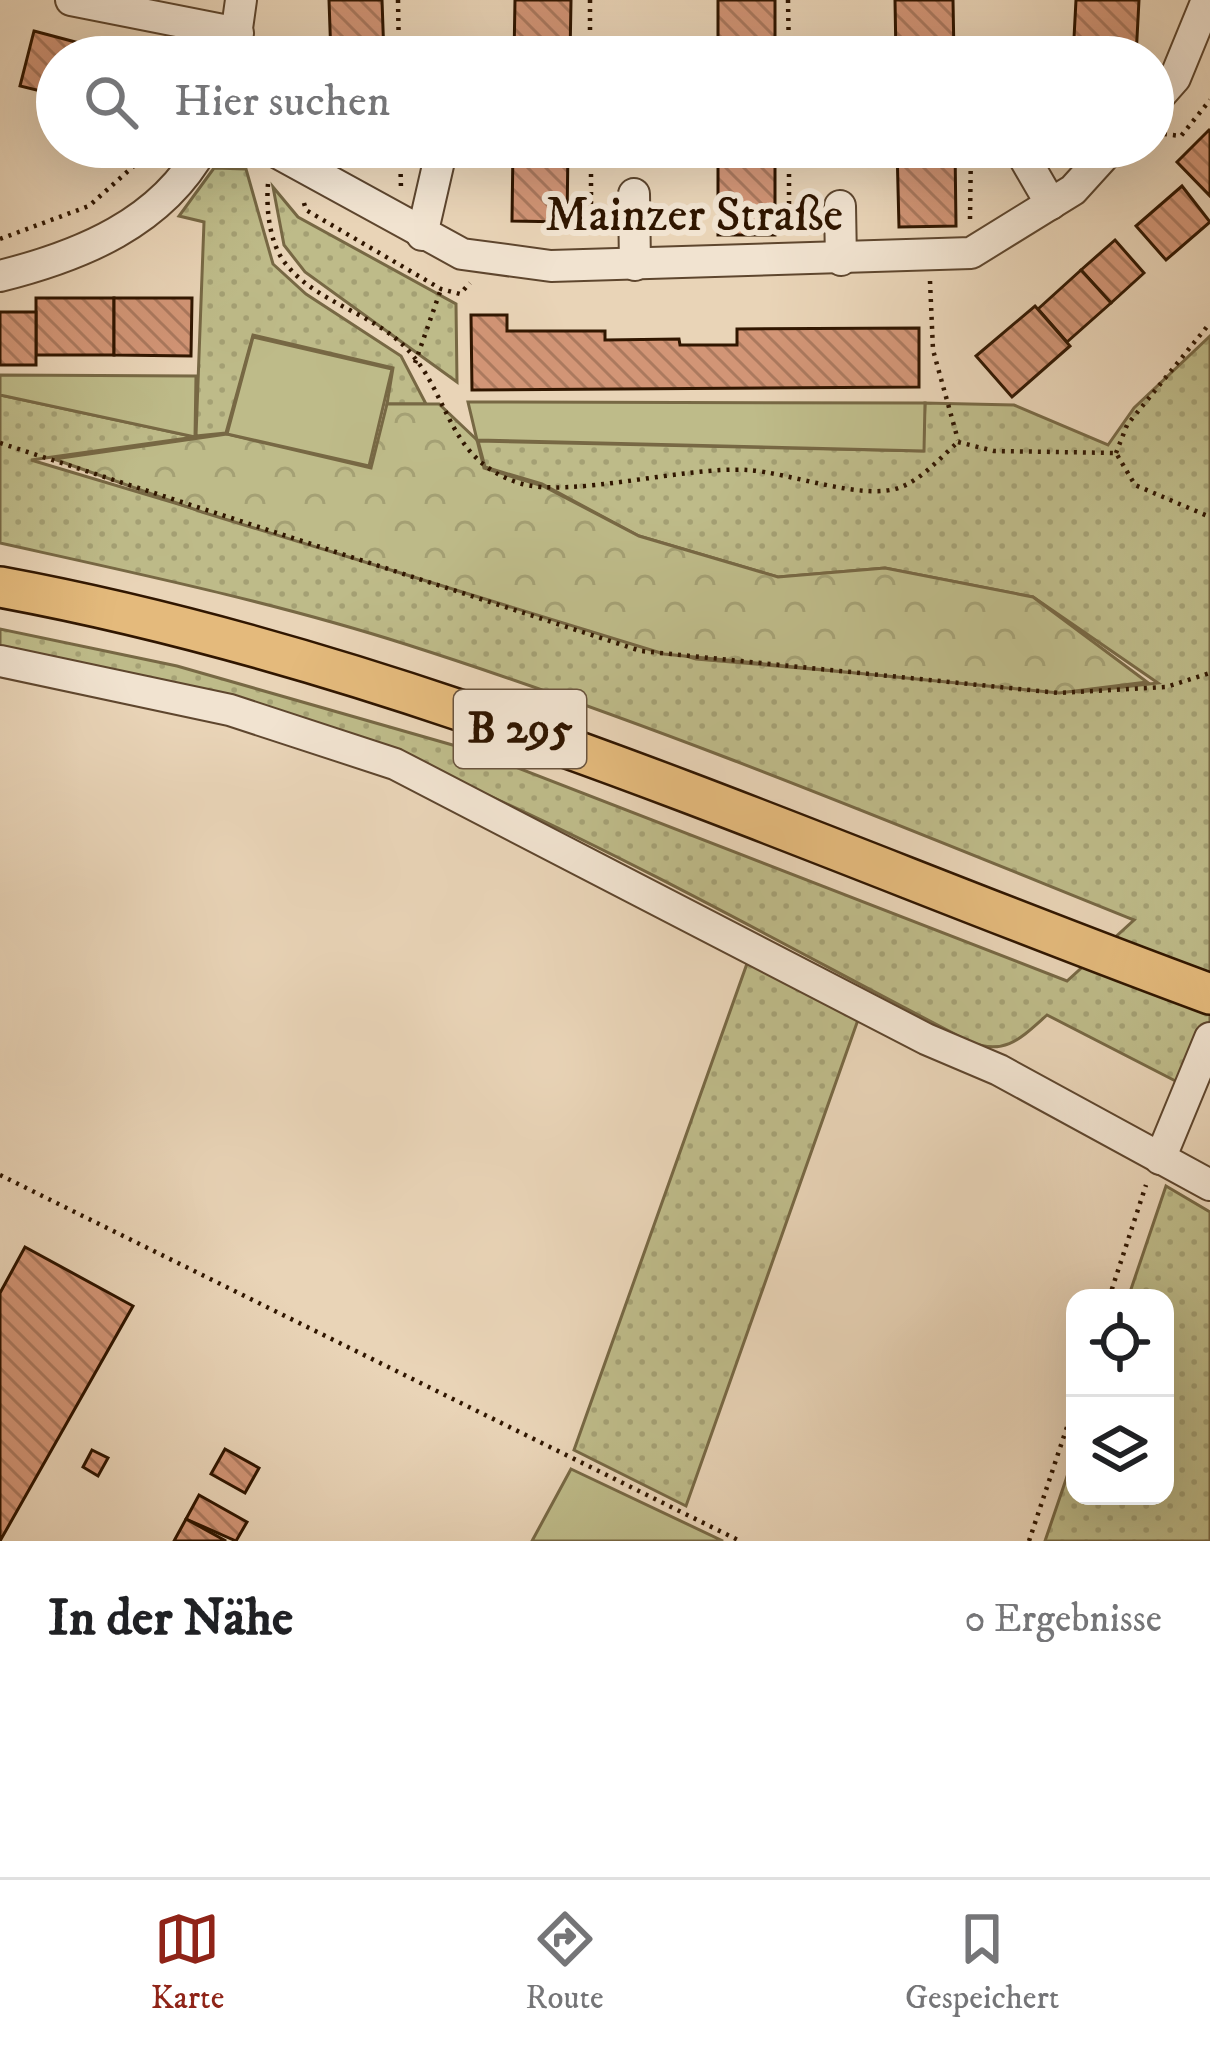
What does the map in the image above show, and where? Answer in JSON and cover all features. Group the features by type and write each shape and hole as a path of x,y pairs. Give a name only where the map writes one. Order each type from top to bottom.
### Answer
{"main road":[{"name":"B 295","path":"0,587 277,654 532,733 1210,994"}],"street":[{"path":"71,0 203,36"},
{"path":"237,36 241,0"},
{"path":"1174,79 1207,0"},
{"path":"0,276 46,264 146,216 172,193 189,168"},
{"name":"Mainzer Straße","path":"290,168 427,223 462,254 591,266 971,253 1073,190 1093,168"},
{"path":"427,223 437,168"},
{"path":"1030,168 1051,204"},
{"path":"634,194 635,265"},
{"path":"840,206 841,260"},
{"path":"0,661 273,722 395,764 926,1039 999,1070 1210,1186"},
{"path":"1160,1159 1210,1038"}],"path":[{"path":"398,0 399,36"},
{"path":"590,0 590,36"},
{"path":"788,0 789,36"},
{"path":"1174,135 1180,136 1210,100"},
{"path":"0,239 89,206 132,168"},
{"path":"268,168 266,200 285,263 406,347 454,432 484,468 524,485 574,487 729,470 859,489 899,489 958,442"},
{"path":"591,168 591,266"},
{"path":"789,168 790,262"},
{"path":"970,229 971,168"},
{"path":"386,188 427,223"},
{"path":"928,258 933,350 958,442"},
{"path":"415,364 441,289"},
{"path":"1116,453 1126,425 1210,323"},
{"path":"958,442 994,452 1116,453"},
{"path":"0,443 640,651 1059,693 1166,687 1210,673"},
{"path":"1116,453 1135,485 1210,517"},
{"path":"1112,1289 1144,1189 1160,1159"},
{"path":"0,1175 740,1541"},
{"path":"1029,1541 1066,1430"}],"green space":[{"path":"214,168 246,169 273,264 306,294 401,356 426,404 387,404 393,368 253,335 226,433 196,436 204,222 179,216"},
{"path":"273,187 298,217 456,304 457,382 305,272 284,245"},
{"path":"1210,336 1210,1057 1195,1091 1047,1015 1003,1046 970,1042 605,851 481,792 364,745 184,689 0,648 0,629 177,666 477,752 1067,981 1134,920 772,775 405,644 204,589 0,543 0,395 195,437 31,460 696,659 1079,692 1158,683 1033,597 885,568 778,577 639,536 542,484 485,467 478,441 923,451 925,403 1014,405 1108,445 1134,408"},
{"path":"253,337 392,369 369,466 227,434"},
{"path":"0,375 196,376 195,437 0,395"},
{"path":"468,402 925,403 924,451 477,440"},
{"path":"387,404 439,404 477,440 484,468 543,486 639,536 778,577 885,568 1033,597 1147,682 1059,693 664,654 202,512 54,459 227,434 371,468"},
{"path":"749,958 859,1017 686,1506 574,1450"},
{"path":"1166,1186 1210,1212 1210,1541 1045,1541 1066,1479 1066,1505 1174,1505 1174,1289 1131,1289"},
{"path":"571,1469 723,1541 532,1541"}],"building":[{"path":"329,0 382,0 383,36 330,36"},
{"path":"515,0 571,0 570,36 514,36"},
{"path":"718,0 775,0 775,36 718,36"},
{"path":"895,0 953,0 954,36 896,36"},
{"path":"1076,0 1139,0 1137,36 1074,36"},
{"path":"34,31 53,36 36,36 36,90 20,86"},
{"path":"1210,131 1210,196 1177,162"},
{"path":"513,168 568,168 567,222 512,221"},
{"path":"718,168 775,168 775,235 718,235"},
{"path":"898,168 955,168 956,226 899,227"},
{"path":"1182,186 1210,222 1166,260 1136,226"},
{"path":"1115,240 1144,273 1111,303 1081,270"},
{"path":"1081,270 1111,303 1067,342 1038,309"},
{"path":"36,298 114,298 114,355 36,355"},
{"path":"114,298 192,298 191,356 114,355"},
{"path":"1035,306 1070,346 1012,397 976,356"},
{"path":"0,312 36,312 36,365 0,365"},
{"path":"471,315 507,315 507,331 605,331 605,340 679,339 680,345 737,345 737,329 919,328 919,387 472,390"},
{"path":"25,1247 133,1306 0,1541 0,1293"},
{"path":"225,1449 259,1468 245,1493 211,1474"},
{"path":"92,1450 108,1458 98,1476 83,1467"},
{"path":"199,1495 247,1522 236,1541 186,1519"},
{"path":"186,1519 226,1541 174,1541"}]}
